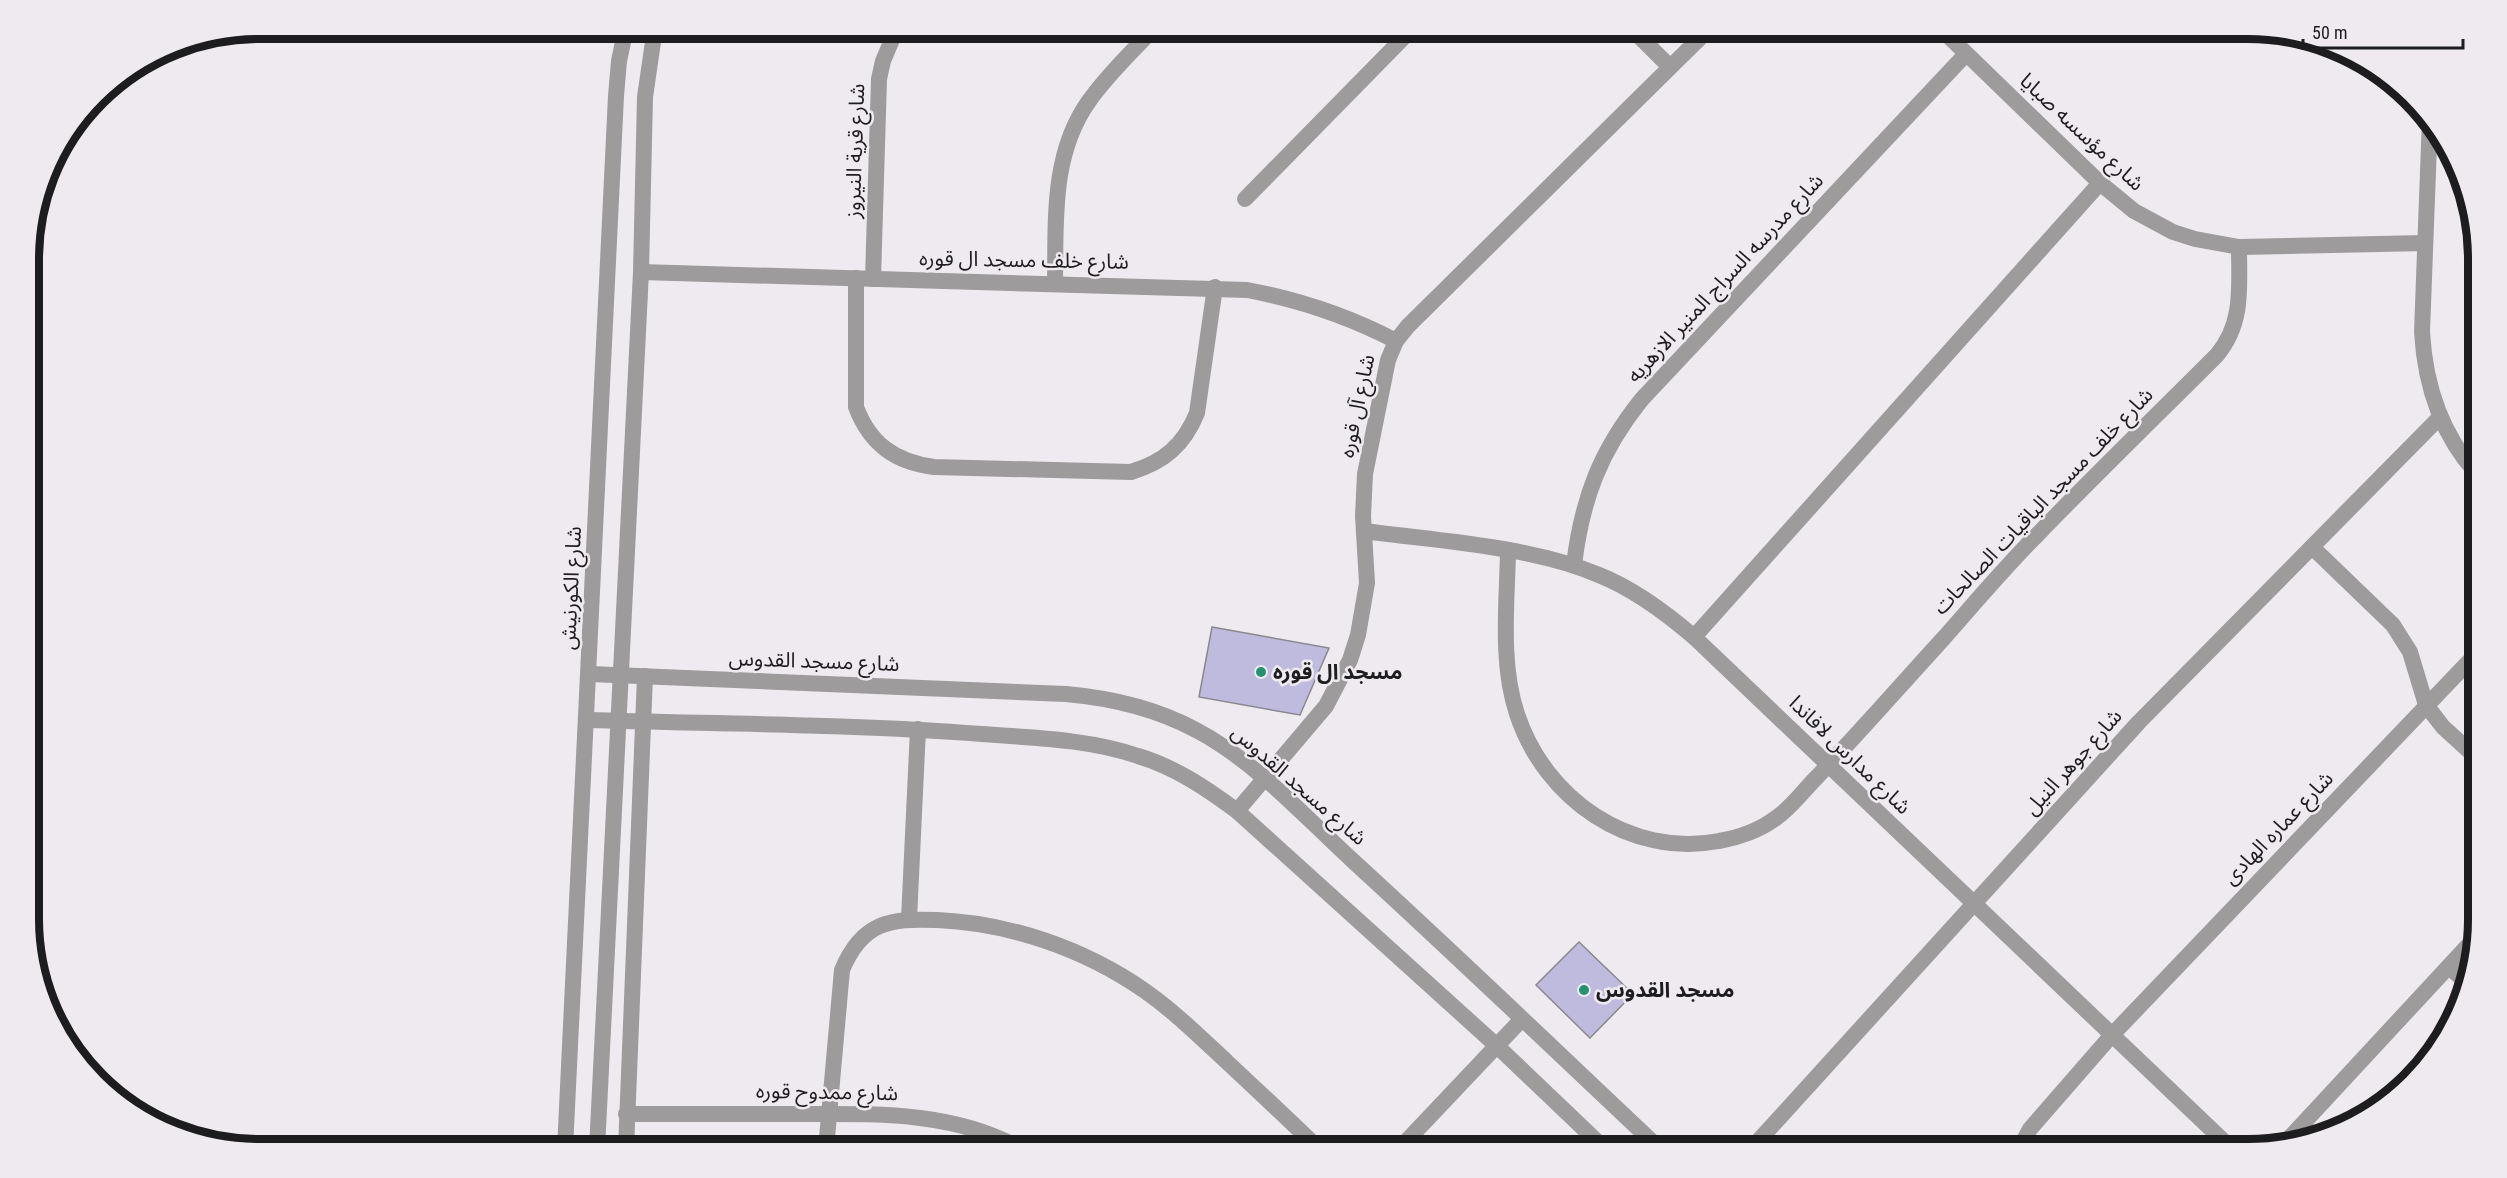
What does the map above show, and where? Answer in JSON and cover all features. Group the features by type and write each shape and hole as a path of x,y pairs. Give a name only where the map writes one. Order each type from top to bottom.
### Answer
{"street":[{"name":"شارع الكورنيش","path":"567,1139 616,96 624,39"},
{"path":"598,1139 641,272 645,97 653,39"},
{"name":"شارع قرية النيروز","path":"873,279 878,88 883,61 892,39"},
{"path":"1054,284 1056,201 1060,175 1072,134 1088,103 1103,82 1144,39"},
{"path":"1245,199 1402,39"},
{"path":"1642,39 1670,67"},
{"name":"شارع آل قوره","path":"1236,811 1265,781 1326,706 1350,660 1358,635 1367,583 1363,502 1365,474 1386,370 1396,341 1408,326 1699,39"},
{"name":"شارع مؤسسه صبايا","path":"1951,39 2100,183 2134,211 2153,222 2194,239 2239,247 2425,243"},
{"name":"شارع مدرسه السراج المنير الازهريه","path":"1574,565 1578,535 1591,485 1608,447 1623,422 1966,54"},
{"path":"2429,135 2424,355 2427,377 2440,417 2454,444 2468,462"},
{"path":"1694,637 2100,183"},
{"name":"شارع خلف مسجد الباقيات الصالحات","path":"1508,551 1508,669 1517,715 1537,757 1551,777 1586,810 1625,833 1650,841 1677,845 1720,841 1754,830 1777,818 1828,765 2035,536 2224,346 2238,315 2239,247"},
{"name":"شارع خلف مسجد ال قوره","path":"641,272 1215,287 1247,290 1307,303 1365,325 1396,341"},
{"path":"856,278 856,407 862,424 884,450 899,459 916,465 969,468 1131,472 1165,458 1190,430 1197,413 1215,287"},
{"name":"شارع جوهر النيل","path":"1759,1139 2139,722 2440,417"},
{"name":"شارع مدارس لافاندا","path":"1364,531 1508,551 1574,565 1600,575 1642,597 1694,637 2221,1139"},
{"path":"2312,548 2393,626 2409,652 2426,705 2443,727 2468,750"},
{"name":"شارع عماره الهادى","path":"2025,1139 2112,1035 2468,662"},
{"name":"شارع مسجد القدوس","path":"590,674 1093,696 1145,708 1195,729 1240,758 1648,1139"},
{"path":"626,1139 645,676"},
{"path":"588,720 918,729 1056,740 1112,748 1165,766 1214,794 1236,811 1497,1046 1595,1139"},
{"path":"909,919 918,729"},
{"path":"827,1139 842,970 848,956 867,933 880,925 909,919 951,920 1022,934 1071,951 1108,969 1144,990 1177,1015 1308,1139"},
{"path":"2293,1135 2466,948"},
{"path":"2449,967 2461,977"},
{"path":"1409,1139 1522,1019"},
{"name":"شارع ممدوح قوره","path":"626,1114 902,1115 957,1124 999,1139"}],"building":[{"name":"مسجد ال قوره","path":"1212,627 1329,648 1300,715 1199,697"},
{"name":"مسجد القدوس","path":"1579,942 1633,994 1590,1038 1536,985"}],"place":[{"name":"مسجد ال قوره","path":"1261,672"},
{"name":"مسجد القدوس","path":"1584,990"}]}
